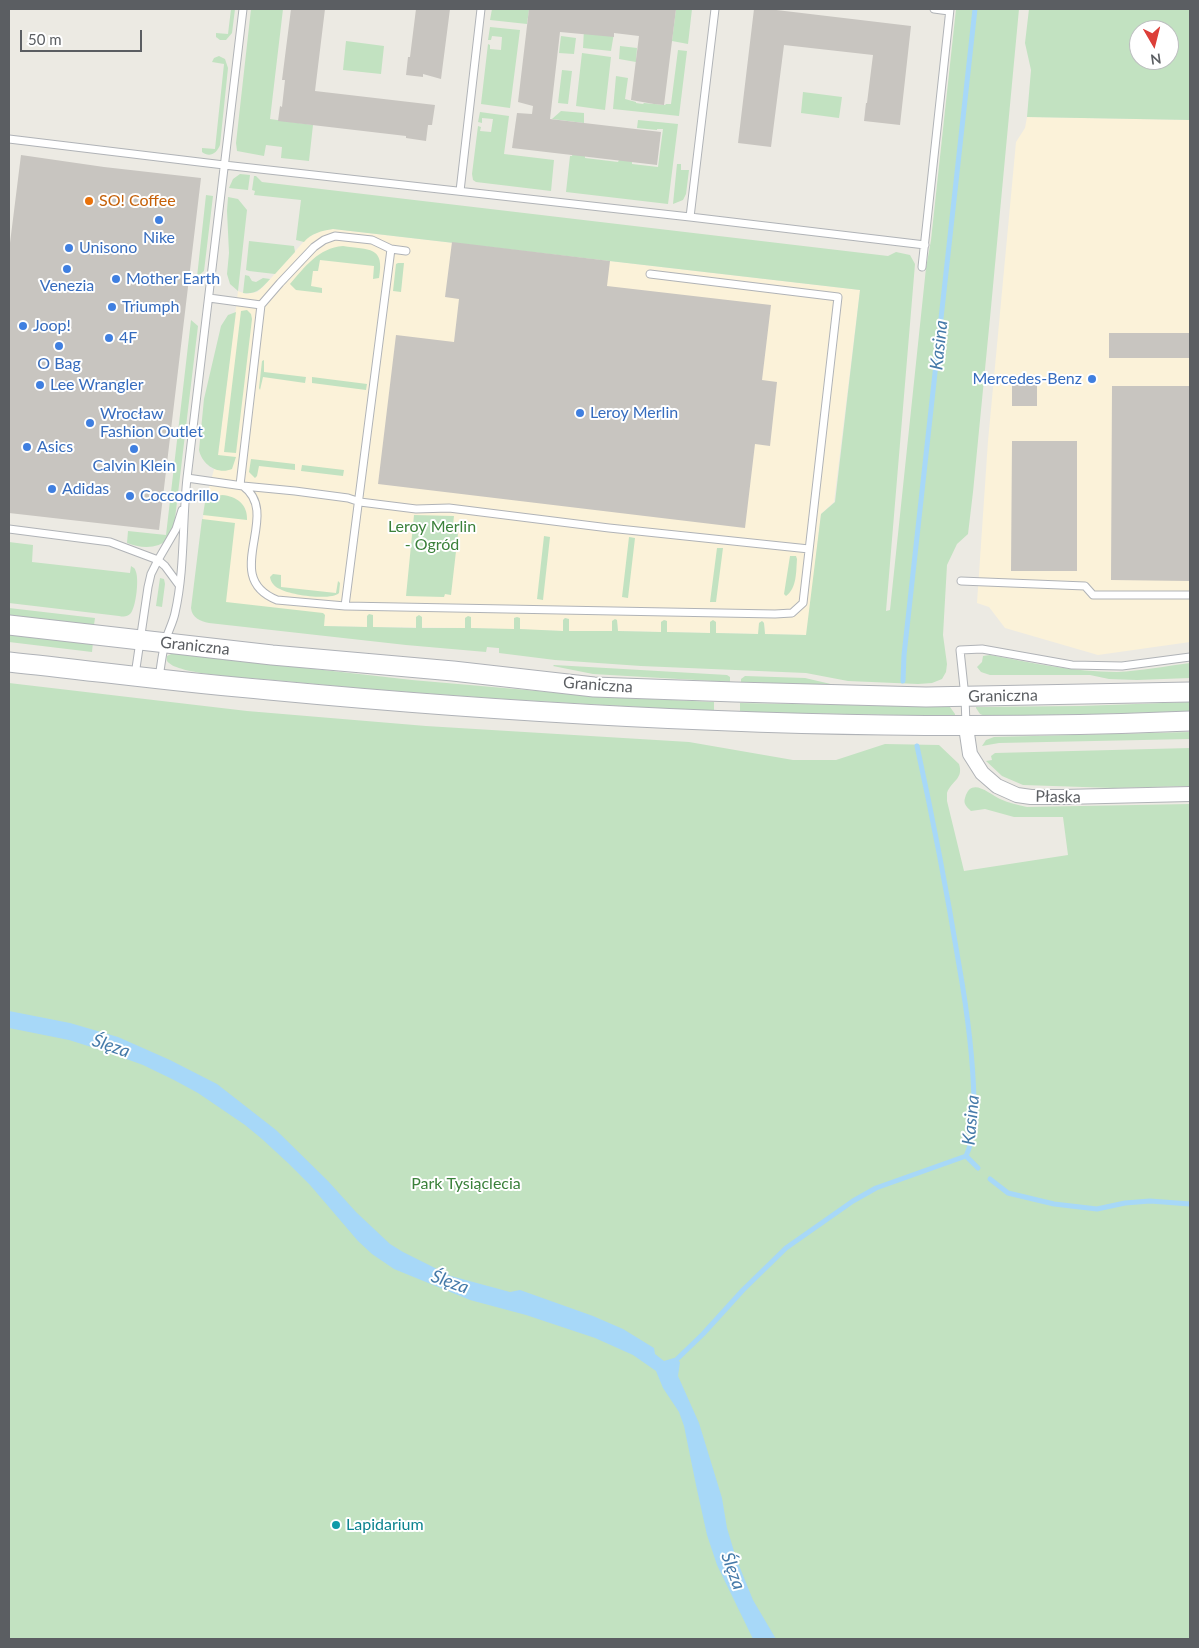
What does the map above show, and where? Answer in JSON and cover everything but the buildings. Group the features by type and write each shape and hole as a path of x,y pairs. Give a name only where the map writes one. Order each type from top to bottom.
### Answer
{"main road":[{"name":"Graniczna","path":"9,625 272,655 594,686 735,692 965,697 1190,692"},
{"name":"Graniczna","path":"9,662 268,690 510,709 718,721 966,727 1190,721"}],"street":[{"name":"Płaska","path":"966,727 970,754 982,773 997,786 1017,795 1063,798 1190,794"}],"lane":[{"path":"159,678 165,642 175,614 179,585 185,525 187,478 243,9"},
{"path":"460,191 480,9"},
{"path":"690,217 715,9"},
{"path":"922,267 950,10 934,9"},
{"path":"9,139 690,217 925,246"},
{"path":"242,486 262,305 314,247 324,240 335,236 372,240 391,248 406,251"},
{"path":"346,606 391,248"},
{"path":"242,486 253,495 256,502 256,523 251,568 254,583 267,596 277,600 346,606 792,613 803,603 838,297 650,274"},
{"path":"209,298 262,305"},
{"path":"187,478 348,498 360,502 416,509 449,508 609,528 809,549"},
{"path":"135,675 151,574 176,529 185,502"},
{"path":"9,529 110,542 158,560 166,566 179,585"},
{"path":"961,582 1085,586 1093,595 1190,595"},
{"path":"966,727 960,650 982,649 1072,665 1122,666 1190,657"}],"shaded area":[{"name":"Mercedes-Benz","path":"1027,117 1190,120 1190,642 1098,655 1005,628 989,607 977,603 988,441 1016,142 1025,128"},
{"path":"333,229 860,290 834,502 821,514 807,635 765,634 762,621 759,623 759,634 716,633 716,622 710,623 710,633 667,632 666,620 661,622 661,632 618,631 617,620 612,621 612,631 569,631 567,618 565,618 563,620 563,631 471,628 465,618 465,628 373,627 367,616 367,627 323,626 192,610 205,502 218,455 238,291 246,294 257,292 307,238 320,231"}],"green space":[{"path":"231,9 235,9 232,33 226,40 220,40 216,37 216,33 228,34"},
{"path":"251,9 283,9 270,119 313,125 309,161 281,158 282,147 266,145 264,156 237,151 236,143"},
{"path":"492,9 529,10 527,24 490,20"},
{"path":"676,9 692,9 688,44 672,41"},
{"path":"956,9 1019,9 973,492 968,534 957,544 947,565 943,635 947,664 946,672 942,679 932,683 918,684 848,681 806,673 641,666 555,660 499,653 499,648 487,647 486,652 406,645 209,623 195,617 191,608 202,519 235,523 226,602 323,613 325,615 324,626 367,627 367,616 369,614 373,615 373,627 416,628 416,617 419,615 422,617 422,628 465,628 465,618 468,616 471,617 471,628 514,629 514,618 517,617 520,618 520,629 563,631 563,620 565,618 569,619 569,631 612,631 612,621 615,619 617,620 618,631 661,632 661,622 664,620 667,621 667,632 710,633 710,622 713,620 716,622 716,633 758,634 759,623 762,621 765,634 806,635 821,514 835,502 860,290 333,229 313,234 304,242 296,240 301,200 254,195 255,191 252,190 254,176 262,182 888,256 896,252 910,255 915,264 886,611 890,610 926,268 931,240"},
{"path":"1029,9 1190,9 1190,120 1027,117 1031,70 1025,43"},
{"path":"490,27 520,30 510,108 481,104 488,44 490,49 501,50 502,37 492,36 491,40 488,40"},
{"path":"584,29 614,33 611,51 583,48"},
{"path":"561,36 576,38 574,54 559,53"},
{"path":"346,41 384,46 381,74 343,70"},
{"path":"620,46 637,48 636,62 619,59"},
{"path":"678,50 687,51 679,116 613,109 616,76 628,78 625,99 643,104 671,104"},
{"path":"582,53 611,57 605,110 576,106"},
{"path":"219,56 225,59 228,68 220,145 215,152 208,155 202,152 202,148 215,149 224,64 212,62 214,58"},
{"path":"562,70 572,71 568,104 558,103"},
{"path":"803,92 842,97 839,118 801,113"},
{"path":"561,111 584,113 584,123 552,119"},
{"path":"480,112 509,116 504,154 554,160 551,191 476,182 473,180 472,174 478,126 481,127 480,131 491,132 493,119 482,118 482,123 478,122"},
{"path":"638,120 678,124 668,204 566,192 570,156 572,156 573,152 585,154 585,158 618,162 620,158 632,159 632,164 658,167 663,129 637,128"},
{"path":"677,164 681,164 681,170 689,170 686,194 683,200 673,204"},
{"path":"240,174 250,175 248,190 229,188 233,179"},
{"path":"206,195 213,196 204,271 197,277"},
{"path":"228,197 238,199 247,210 238,291 230,284 227,274 229,253"},
{"path":"249,241 294,246 295,252 275,274 249,271 246,270"},
{"path":"343,246 367,249 377,255 380,260 379,278 373,279 374,266 320,260 318,271 313,271 311,286 322,288 322,293 296,290 290,284 319,254 326,250"},
{"path":"404,263 401,292 393,291 396,264"},
{"path":"245,275 256,282 263,278 270,279 255,292 243,293"},
{"path":"247,310 251,314 252,319 236,453 224,452 241,311"},
{"path":"236,312 218,455 236,457 232,469 221,471 207,464 199,450 204,399 221,326 228,315"},
{"path":"191,320 198,326 174,527 168,538 159,545 143,547 132,545 127,543 128,531 166,535"},
{"path":"264,360 264,372 306,377 305,383 263,377 260,390 262,361"},
{"path":"312,377 367,384 366,390 312,383"},
{"path":"251,459 295,464 295,470 259,466 255,478 249,472"},
{"path":"302,465 344,470 343,476 301,471"},
{"path":"222,495 232,497 240,502 246,510 247,520 203,515 205,502"},
{"name":"Leroy Merlin - Ogród","path":"414,515 454,516 453,525 459,525 451,595 445,594 444,597 406,596"},
{"path":"544,536 550,537 543,600 537,599"},
{"path":"629,537 635,538 628,598 622,597"},
{"path":"9,542 33,545 32,562 130,573 131,566 134,568 137,576 136,599 133,610 127,616 122,617 9,603"},
{"path":"717,548 723,548 716,602 710,602"},
{"path":"790,556 796,556 797,559 796,574 792,589 786,596 784,594"},
{"path":"273,574 281,575 281,587 336,593 338,581 340,583 339,593 328,597 319,597 285,591 272,583 270,577"},
{"path":"160,578 164,579 165,584 162,607 156,606"},
{"path":"9,608 95,618 94,625 9,615"},
{"path":"9,634 93,642 92,652 9,642"},
{"path":"173,653 412,680 607,697 714,702 714,711 548,702 218,675 176,667 167,661 167,656"},
{"path":"990,655 1101,672 1135,671 1190,663 1190,678 1137,680 1109,679 1090,675 990,675 981,672 977,667 982,662 983,656"},
{"path":"554,665 727,675 730,677 730,682 593,674"},
{"path":"745,676 805,678 835,685 741,682 741,679"},
{"name":"Park Tysiąclecia","path":"9,683 247,711 426,726 689,742 793,760 836,760 885,744 939,745 959,764 960,769 958,777 947,793 947,801 964,871 1068,855 1063,817 1014,817 985,809 971,811 966,805 965,800 971,788 981,788 1003,800 1027,807 1190,804 1190,1639 9,1639"},
{"path":"1190,702 1190,711 1100,714 985,716 980,714 976,708 976,707"},
{"path":"740,703 950,707 955,716 740,712"},
{"path":"1190,732 1190,739 999,743 982,746 986,740 994,737"},
{"path":"1190,748 1190,786 1113,788 1023,785 1002,776 986,761 992,760 991,756 995,753"}],"water":[{"name":"Ślęza","path":"9,1011 70,1023 118,1037 170,1060 217,1084 276,1130 328,1181 356,1212 390,1244 403,1252 451,1276 510,1292 520,1290 593,1316 623,1329 654,1348 655,1354 664,1361 674,1358 680,1362 678,1376 699,1423 722,1498 727,1528 736,1558 753,1600 776,1639 753,1639 717,1565 707,1535 684,1426 679,1412 663,1388 656,1371 633,1355 595,1338 526,1315 470,1300 394,1269 372,1254 358,1241 310,1185 262,1139 198,1093 143,1065 107,1052 69,1040 9,1028"}],"waterway":[{"name":"Kasina","path":"903,681 904,655 975,9"},
{"name":"Kasina","path":"673,1363 786,1248 853,1201 876,1188 966,1156 969,1150 973,1129 974,1101 967,1016 945,883 917,746"},
{"path":"966,1156 978,1168"},
{"path":"990,1179 1008,1193 1054,1204 1097,1209 1125,1203 1150,1201 1190,1204"}],"place":[{"name":"SO! Coffee","path":"89,201"},
{"name":"Nike","path":"159,220"},
{"name":"Unisono","path":"69,248"},
{"name":"Venezia","path":"67,269"},
{"name":"Mother Earth","path":"116,279"},
{"name":"Triumph","path":"112,307"},
{"name":"Joop!","path":"23,326"},
{"name":"4F","path":"109,338"},
{"name":"O Bag","path":"59,346"},
{"name":"Mercedes-Benz","path":"1092,379"},
{"name":"Lee Wrangler","path":"40,385"},
{"name":"Leroy Merlin","path":"580,413"},
{"name":"Wrocław Fashion Outlet","path":"90,423"},
{"name":"Asics","path":"27,447"},
{"name":"Calvin Klein","path":"134,449"},
{"name":"Adidas","path":"52,489"},
{"name":"Coccodrillo","path":"130,496"},
{"name":"Lapidarium","path":"336,1525"}]}
